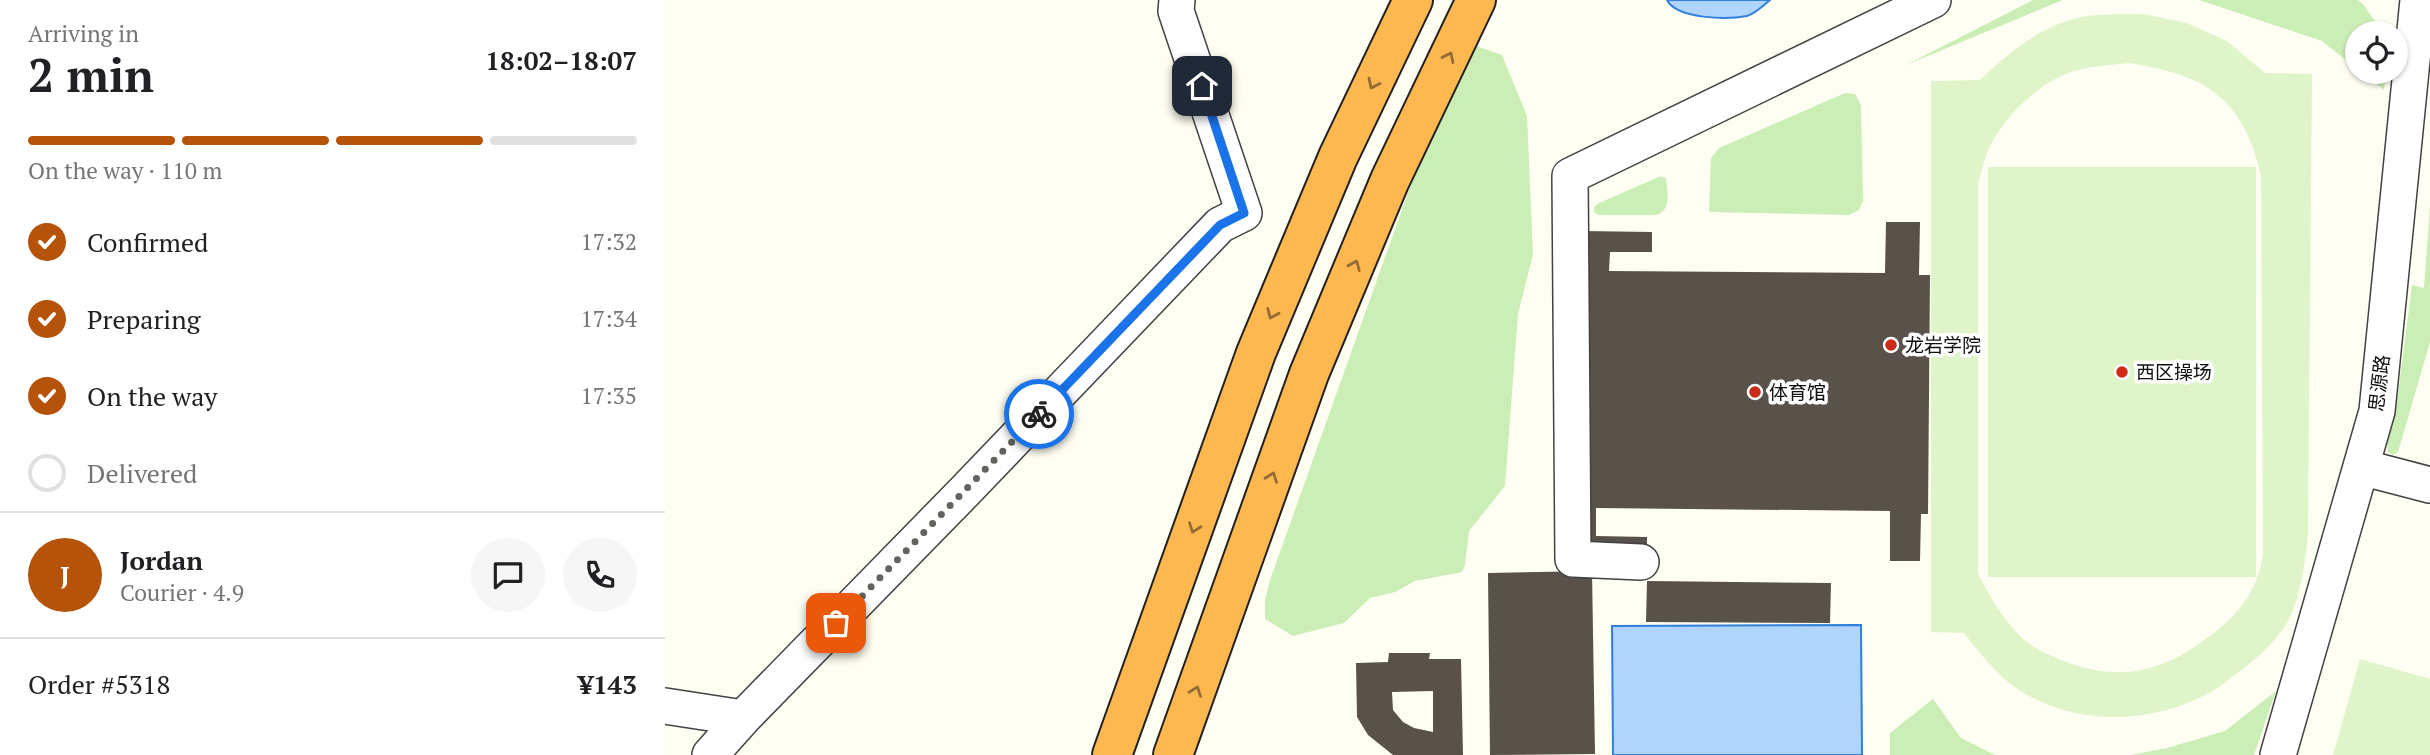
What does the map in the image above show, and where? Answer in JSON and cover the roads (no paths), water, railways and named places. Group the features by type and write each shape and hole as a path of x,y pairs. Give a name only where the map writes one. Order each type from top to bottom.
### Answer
{"highway":[{"path":"1112,755 1256,354 1338,157 1413,0"},
{"path":"1173,755 1309,374 1390,180 1476,0"}],"street":[{"path":"711,755 743,718 1220,225 1244,213 1176,11 1177,0"},
{"path":"1641,562 1573,559 1570,176 1933,0"},
{"name":"思源路","path":"2278,755 2377,411 2418,0"},
{"path":"2361,467 2430,485"},
{"path":"665,706 743,718"}],"water":[{"path":"1667,0 1770,0 1750,15 1727,18 1703,17 1681,11"},
{"path":"1861,625 1862,755 1613,755 1612,626"}],"place":[{"name":"龙岩学院","path":"1891,345"},
{"name":"西区操场","path":"2122,372"},
{"name":"体育馆","path":"1755,392"}]}
